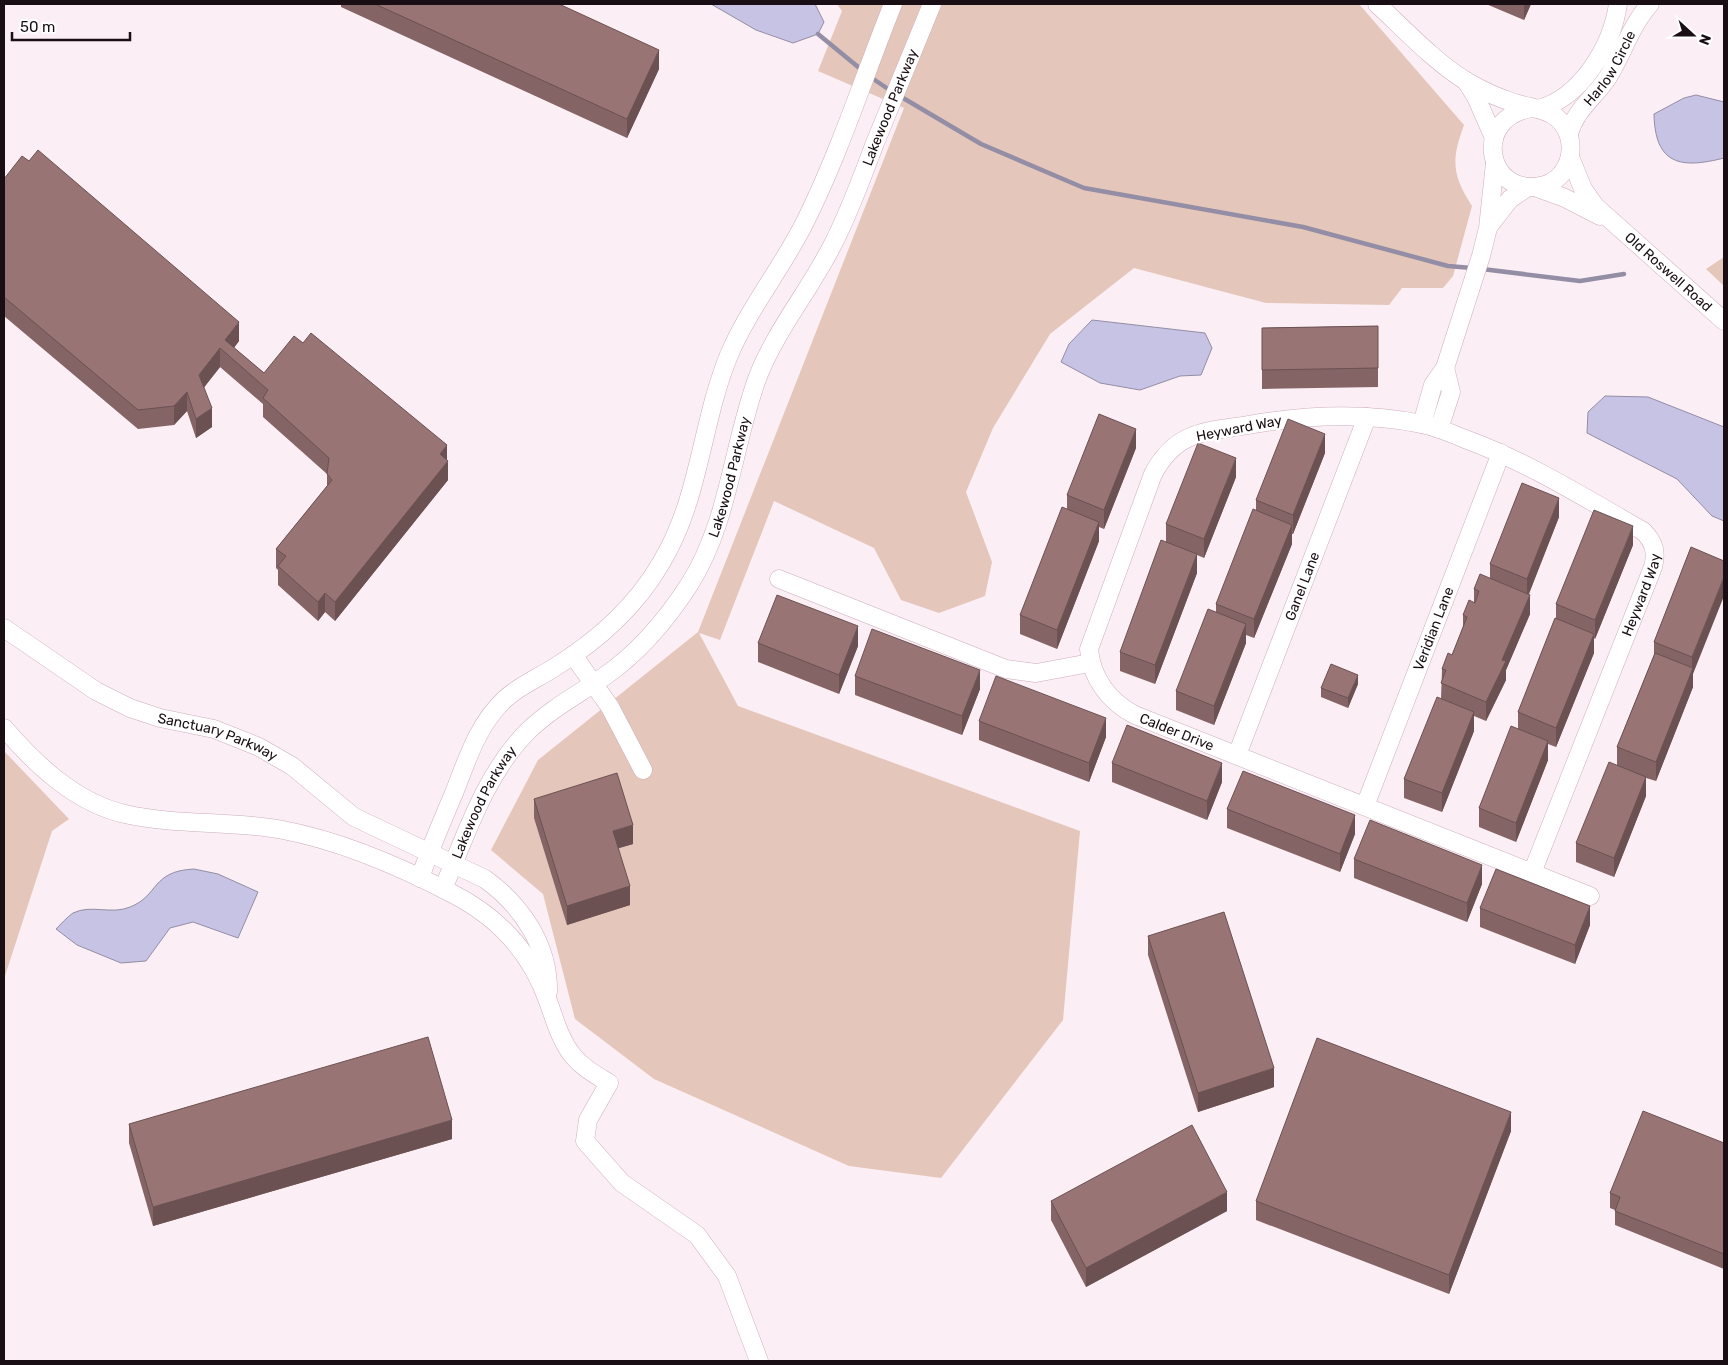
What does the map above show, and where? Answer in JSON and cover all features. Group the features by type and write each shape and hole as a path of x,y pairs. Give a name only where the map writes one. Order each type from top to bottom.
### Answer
{"street":[{"name":"Lakewood Parkway","path":"420,878 429,851 477,738 490,716 516,691 574,655 608,628 647,585 676,536 694,486 712,407 730,354 746,323 792,247 818,195 893,4"},
{"name":"Lakewood Parkway","path":"443,889 496,772 511,750 541,719 631,655 679,600 700,565 725,503 758,378 777,338 821,267 845,219 932,4"},
{"path":"1378,4 1465,81 1476,97 1494,138"},
{"name":"Harlow Circle","path":"1535,109 1562,99 1583,81 1612,27 1618,4"},
{"name":"Harlow Circle","path":"1569,134 1574,119 1610,75 1638,20 1650,4"},
{"path":"1465,81 1498,97 1557,117 1569,134"},
{"path":"1422,424 1434,385 1445,368 1470,294 1488,228 1495,163 1492,150 1494,138 1499,126 1508,116 1519,110 1535,109"},
{"name":"Old Roswell Road","path":"1569,134 1570,157 1583,190 1611,223 1724,321"},
{"path":"1488,228 1510,199 1531,187 1553,181 1567,166 1570,157"},
{"name":"Old Roswell Road","path":"1495,163 1508,180 1566,198 1611,223"},
{"path":"1439,429 1451,392 1445,368"},
{"name":"Heyward Way","path":"1090,663 1089,649 1092,635 1153,474 1168,451 1178,442 1204,432 1310,416 1367,417 1422,424 1501,453 1643,531 1655,548 1653,567 1532,873"},
{"name":"Ganel Lane","path":"1237,755 1367,417"},
{"name":"Veridian Lane","path":"1365,806 1501,453"},
{"path":"779,579 1006,669 1036,673 1090,663"},
{"name":"Sanctuary Parkway","path":"4,628 96,691 130,708 160,718 214,729 260,747 292,766 354,817 383,832 429,851 484,879 503,892 524,917 539,945 548,980 548,1000"},
{"path":"574,655 610,707 644,770"},
{"name":"Calder Drive","path":"1090,663 1099,682 1125,710 1590,896"},
{"path":"4,728 57,780 105,807 145,817 238,823 286,831 343,848 443,889 484,912 502,926 526,958 548,1000 563,1041 582,1065 609,1083 588,1120 585,1141 622,1182 697,1235 727,1276 759,1361"}],"shaded area":[{"path":"711,4 815,4 824,22 818,34 793,43 756,30"},
{"path":"837,4 1359,4 1464,125 1457,148 1456,167 1460,185 1472,206 1453,276 1443,288 1402,288 1389,305 1266,303 1134,268 1050,334 993,428 966,492 992,562 985,596 939,613 901,600 874,548 774,501 720,640 699,633 738,706 1080,831 1063,1020 941,1178 849,1166 654,1079 575,1019 543,894 491,850 538,760 698,632 904,108 818,71 842,11"},
{"path":"1696,95 1724,102 1724,158 1695,163 1683,162 1673,159 1665,153 1659,144 1654,114 1684,98"},
{"path":"1724,257 1724,286 1706,269"},
{"path":"1092,320 1205,333 1212,348 1201,375 1180,376 1140,390 1100,383 1061,362 1069,344"},
{"path":"1605,396 1648,397 1724,427 1724,521 1712,516 1677,479 1587,433 1588,412"},
{"path":"4,751 69,819 52,831 4,979"},
{"path":"194,869 218,874 258,892 238,938 193,922 170,928 146,961 121,963 77,945 56,929 73,913 80,910 116,910 130,907 146,897 162,879 170,874"}],"building":[{"path":"375,4 559,4 659,50 627,119"},
{"path":"38,150 239,322 225,340 264,373 294,336 303,343 311,333 447,445 440,454 448,461 335,602 325,593 318,602 278,566 286,556 276,549 332,480 327,474 329,458 263,398 268,390 220,348 199,375 212,408 196,419 187,392 174,406 138,410 4,297 4,179 22,156 29,161"},
{"path":"1378,326 1378,368 1262,370 1262,328"},
{"path":"1099,414 1136,429 1104,510 1067,495"},
{"path":"1288,419 1325,434 1293,515 1256,500"},
{"path":"1198,443 1236,458 1204,539 1166,524"},
{"path":"1522,483 1559,498 1527,579 1490,564"},
{"path":"1062,507 1099,522 1057,630 1020,615"},
{"path":"1253,509 1292,525 1254,619 1216,604"},
{"path":"1594,510 1633,526 1595,620 1556,604"},
{"path":"1161,540 1197,554 1155,665 1120,652"},
{"path":"1691,547 1724,561 1724,577 1692,657 1654,642"},
{"path":"1480,574 1530,595 1502,660 1506,661 1486,702 1441,683 1446,670 1442,669 1448,653 1452,655 1467,617 1463,615 1469,600 1475,603 1479,591 1474,589"},
{"path":"777,595 858,626 839,675 758,643"},
{"path":"1208,609 1246,624 1214,706 1176,691"},
{"path":"1555,618 1594,634 1556,728 1518,712"},
{"path":"872,629 980,670 962,716 855,676"},
{"path":"1655,653 1693,668 1656,762 1617,747"},
{"path":"1331,664 1358,675 1348,698 1321,688"},
{"path":"996,676 1106,718 1089,763 979,721"},
{"path":"1437,697 1474,712 1442,793 1404,779"},
{"path":"1127,725 1222,763 1207,801 1112,763"},
{"path":"1511,726 1548,741 1516,823 1479,808"},
{"path":"1609,762 1646,777 1614,858 1576,843"},
{"path":"1243,771 1355,815 1340,854 1227,809"},
{"path":"617,773 633,825 613,831 630,886 567,906 534,799"},
{"path":"1370,820 1482,865 1467,903 1354,859"},
{"path":"1496,869 1590,906 1575,945 1480,908"},
{"path":"1224,912 1274,1068 1198,1093 1148,936"},
{"path":"428,1037 452,1120 153,1207 129,1124"},
{"path":"1317,1038 1511,1112 1449,1275 1256,1201"},
{"path":"1643,1111 1724,1143 1724,1254 1615,1211 1620,1197 1610,1193"},
{"path":"1192,1125 1227,1192 1086,1268 1051,1201"}],"waterway":[{"path":"818,34 863,71"},
{"path":"869,76 891,91"},
{"path":"898,95 981,144 1084,188 1303,227 1448,266 1472,268"},
{"path":"1482,269 1580,281 1624,274"}]}
